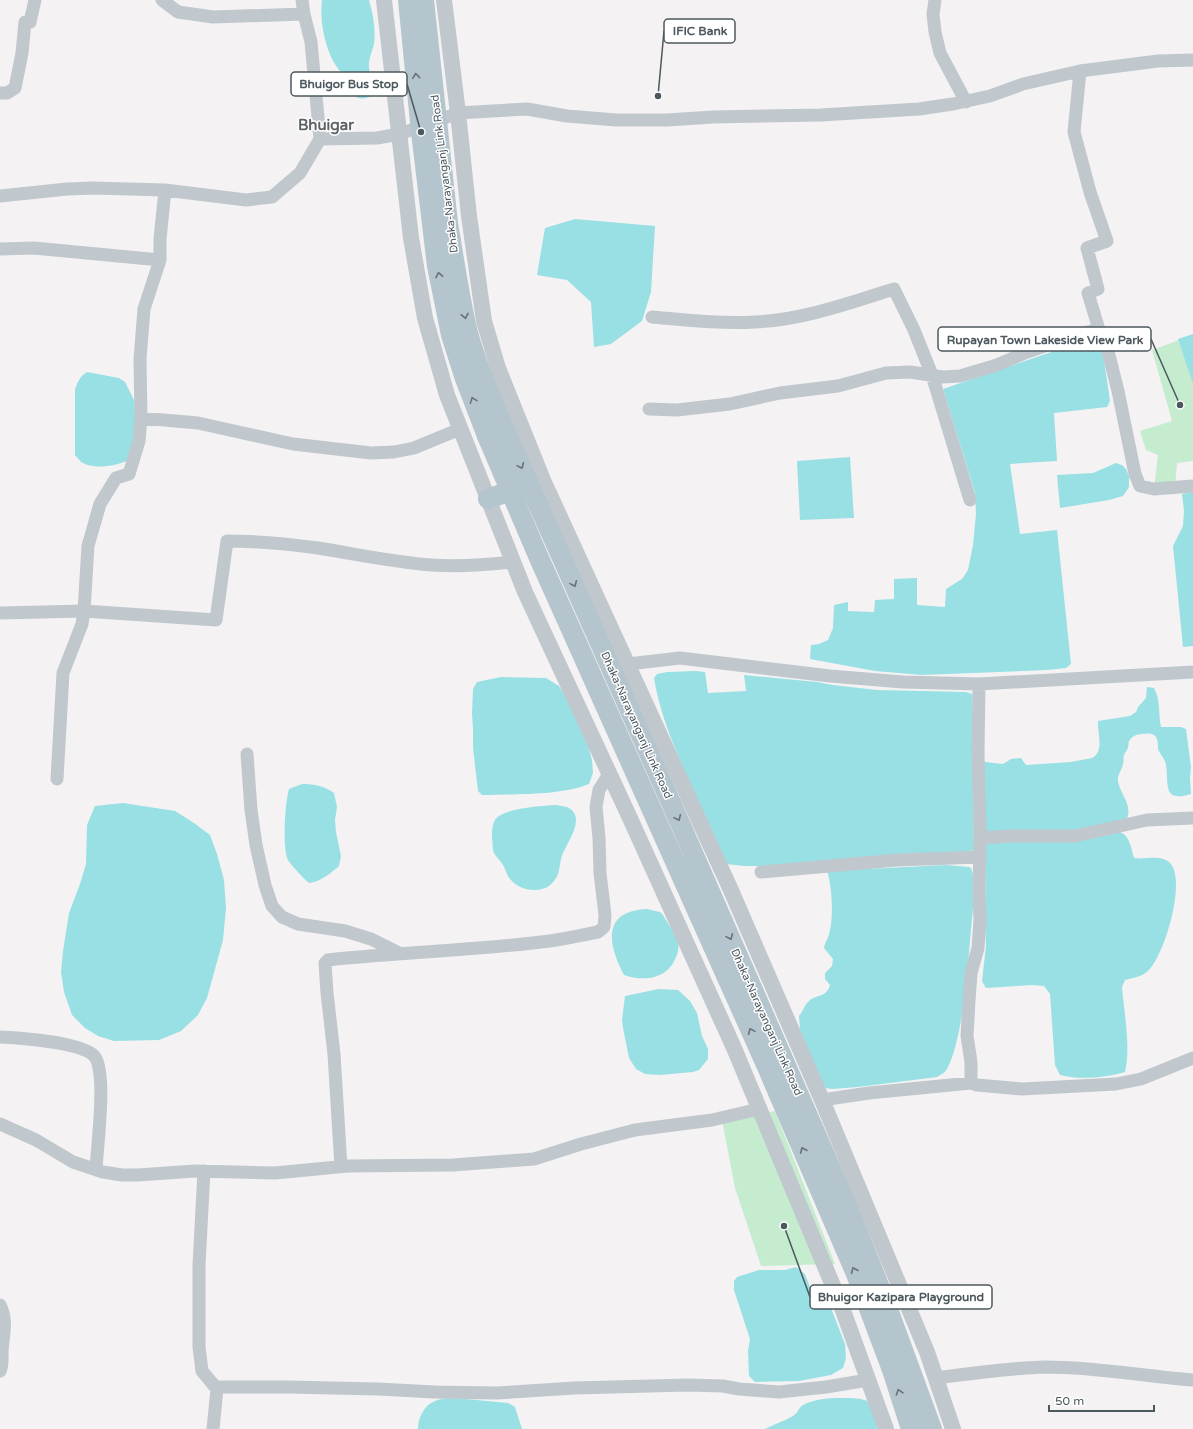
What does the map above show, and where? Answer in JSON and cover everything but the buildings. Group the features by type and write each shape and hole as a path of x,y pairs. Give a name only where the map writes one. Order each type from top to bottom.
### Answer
{"main road":[{"name":"Dhaka-Narayanganj Link Road","path":"408,0 421,132 437,266 451,334 465,379 496,433 536,483 680,824 844,1198 882,1293 932,1429"},
{"name":"Dhaka-Narayanganj Link Road","path":"424,0 448,223 457,275 468,329 484,380 510,491 767,1067 856,1274 892,1370 911,1429"},
{"path":"488,499 510,491"}],"street":[{"path":"0,93 7,93 15,88 22,53 25,22 30,22 35,0"},
{"path":"162,0 178,12 213,17 304,14"},
{"path":"0,196 66,189 165,190 246,200 272,198 300,173 320,139 311,42 302,0"},
{"path":"384,0 411,238 425,318 447,395 525,592 731,1040 841,1305 886,1429"},
{"path":"444,0 469,216 484,321 536,483 628,664 730,888 822,1100 936,1378 953,1429"},
{"path":"935,0 933,14 935,32 940,53 966,102"},
{"path":"320,139 377,138 400,134 458,113 527,109 567,116 616,120 667,120 713,117 821,115 919,109 966,102 990,96 1023,84 1080,71 1158,61 1193,60"},
{"path":"1080,71 1074,132 1090,192 1107,241 1087,248 1098,289 1088,293 1100,333 1105,339 1118,391 1135,474 1140,486 1154,489 1193,486"},
{"path":"57,779 63,673 82,624 88,546 100,504 116,478 129,474 139,441 141,418 140,359 144,309 160,260 160,238 165,190"},
{"path":"0,249 34,248 160,260"},
{"path":"652,317 707,322 750,322 772,320 807,314 894,289 914,330 932,375 970,500"},
{"path":"649,409 677,410 730,404 780,393 838,386 886,373 910,372 943,377 960,376 997,366 1027,352 1079,334 1092,332 1100,333"},
{"path":"141,418 198,423 293,444 370,453 394,452 414,448 460,429"},
{"path":"0,613 84,611 216,620 227,541 251,541 316,548 432,565 471,566 513,562"},
{"path":"628,664 680,658 830,676 903,682 979,684 1193,672"},
{"path":"971,1083 971,1062 967,1036 971,973 978,948 980,920 978,752 979,684"},
{"path":"247,754 250,804 256,845 265,885 272,906 282,917 298,924 345,931 371,939 399,953"},
{"path":"341,1167 334,1054 325,963 328,960 399,953 479,948 550,941 598,932 604,927 605,915 600,873 596,807 599,790 609,774"},
{"path":"980,838 1011,836 1075,836 1147,820 1193,818"},
{"path":"761,872 897,860 980,857"},
{"path":"0,1037 64,1044 86,1051 94,1056 99,1067 101,1105 96,1170"},
{"path":"822,1100 869,1093 971,1083 977,1085 1022,1089 1116,1084 1141,1079 1193,1058"},
{"path":"0,1124 36,1140 73,1162 103,1172 133,1175 204,1171 275,1173 341,1167 382,1165 453,1165 534,1159 581,1144 635,1130 712,1120 759,1108"},
{"path":"204,1171 199,1265 199,1346 202,1371 216,1389 213,1429"},
{"path":"0,1304 5,1321 0,1371"},
{"path":"936,1378 991,1371 1047,1367 1099,1370 1193,1380"},
{"path":"216,1389 220,1387 239,1386 497,1393 574,1388 688,1384 779,1392 868,1380"}],"green space":[{"path":"1193,335 1193,461 1177,463 1175,488 1154,489 1158,455 1146,450 1140,431 1172,421 1152,350"},
{"path":"775,1111 835,1264 761,1266 735,1188 722,1120"}],"water":[{"path":"322,0 369,0 375,33 369,68 377,92 367,98 358,98 351,93 353,81 342,73 331,57 323,28 321,8"},
{"path":"575,219 655,226 651,292 642,321 611,344 594,347 591,302 567,280 537,275 545,228"},
{"path":"1193,334 1193,384 1178,339"},
{"path":"1094,342 1099,345 1103,353 1110,401 1107,407 1054,413 1057,461 1010,464 1020,534 1057,530 1071,664 1066,668 1047,670 922,675 875,671 810,659 811,645 819,644 828,640 833,628 834,605 848,602 848,611 874,612 875,600 894,599 894,579 917,578 917,605 945,607 946,589 962,579 968,570 973,545 976,514 975,493 943,389 1075,344"},
{"path":"87,372 119,378 125,382 134,400 137,437 127,461 110,466 98,467 81,462 75,455 75,390 79,380"},
{"path":"850,457 854,518 800,520 797,461"},
{"path":"1116,463 1122,465 1126,469 1129,476 1129,487 1123,496 1109,500 1060,508 1057,475 1093,473"},
{"path":"1193,492 1193,646 1183,647 1173,546 1183,526 1184,511 1182,494"},
{"path":"667,672 705,672 708,693 746,691 744,675 817,682 877,690 966,692 972,694 974,850 967,852 766,866 726,864 669,733 660,706 654,678 657,674"},
{"path":"501,677 546,678 559,686 571,705 587,741 592,760 593,773 589,784 578,788 541,793 482,795 478,791 473,748 473,689 477,682"},
{"path":"1147,687 1154,688 1156,693 1161,727 1181,727 1186,729 1191,767 1191,794 1175,796 1171,794 1168,785 1164,758 1158,749 1156,738 1154,735 1150,734 1140,734 1134,736 1129,741 1118,777 1119,786 1128,805 1128,815 1126,821 1089,830 984,833 981,765 985,762 1003,764 1011,759 1021,758 1026,765 1071,762 1092,758 1098,751 1100,741 1098,721 1130,716 1136,712 1138,707 1146,698"},
{"path":"302,784 319,786 334,793 337,807 335,820 336,832 341,856 339,866 336,869 321,879 309,883 288,860 285,846 285,814 289,789"},
{"path":"123,803 175,811 210,835 224,880 226,908 223,940 207,998 198,1015 181,1031 159,1040 114,1041 98,1036 85,1028 72,1015 64,992 61,972 63,951 69,913 86,864 87,825 95,806"},
{"path":"556,805 567,807 573,811 576,816 572,836 562,856 558,874 549,886 543,889 530,890 523,888 512,881 507,875 502,864 494,853 492,829 494,822 499,816 514,810"},
{"path":"1120,832 1128,839 1134,858 1157,858 1166,860 1170,863 1175,872 1175,901 1161,950 1154,963 1143,975 1125,980 1122,987 1127,1041 1127,1062 1125,1072 1092,1078 1068,1077 1060,1075 1055,1065 1050,994 1044,986 1032,985 986,988 982,981 986,946 986,842"},
{"path":"946,865 970,867 974,879 973,907 964,1002 960,1026 952,1058 948,1067 945,1072 937,1077 858,1087 833,1089 824,1088 800,1030 799,1016 808,1002 813,998 824,994 830,985 825,979 825,973 832,966 833,959 824,948 829,936 832,920 832,902 827,871"},
{"path":"647,909 660,912 663,915 678,942 677,955 667,970 654,977 639,978 624,975 614,952 612,941 612,932 615,923 622,916 632,911"},
{"path":"659,989 678,990 690,1001 697,1013 702,1036 708,1049 708,1059 699,1070 693,1072 660,1075 645,1074 636,1069 629,1058 622,1020 625,996"},
{"path":"796,1267 805,1274 810,1287 819,1294 831,1308 845,1344 846,1358 843,1368 831,1375 799,1381 755,1382 749,1376 748,1351 750,1339 734,1290 734,1281 737,1277 759,1270 785,1270"},
{"path":"450,1398 508,1403 515,1407 522,1429 418,1429 422,1412 431,1403"},
{"path":"858,1398 868,1402 874,1411 877,1429 765,1429 793,1416 802,1406 807,1403 821,1399"}],"place":[{"name":"IFIC Bank","path":"658,96"},
{"name":"Bhuigor Bus Stop","path":"421,132"},
{"name":"Rupayan Town Lakeside View Park","path":"1180,405"},
{"name":"Bhuigor Kazipara Playground","path":"784,1226"}],"district":[{"name":"Bhuigar","path":"326,125"}]}
